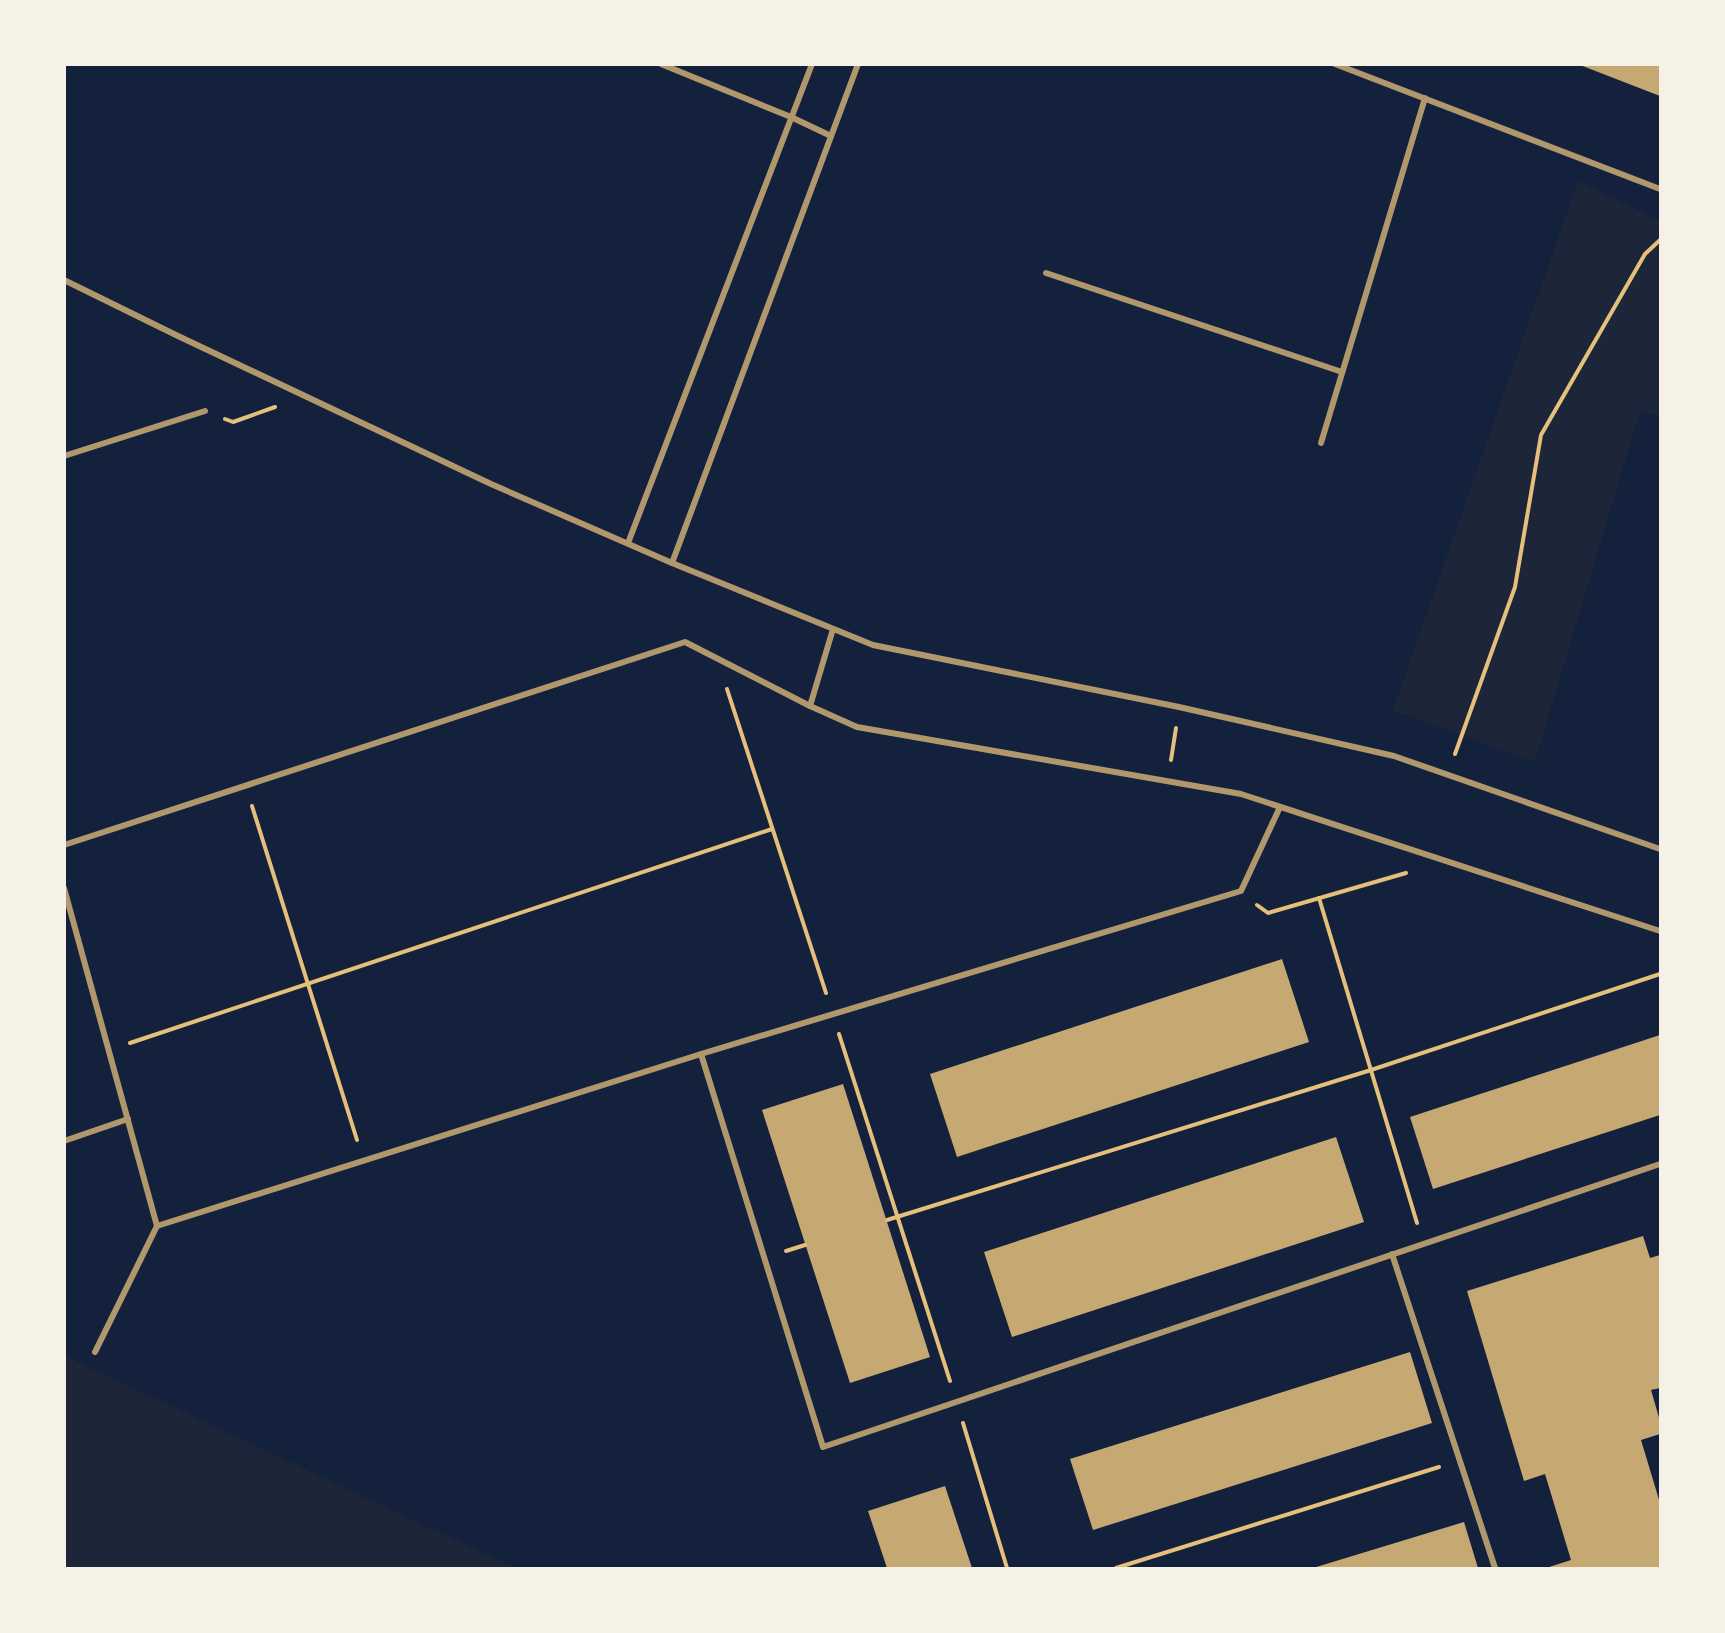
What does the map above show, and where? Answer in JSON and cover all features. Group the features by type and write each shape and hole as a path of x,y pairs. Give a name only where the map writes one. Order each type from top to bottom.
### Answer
{"street":[{"path":"661,64 791,117 831,136"},
{"path":"628,543 812,64"},
{"path":"672,563 858,64"},
{"path":"1335,64 1660,189"},
{"path":"1321,443 1425,98"},
{"path":"1046,273 1342,372"},
{"path":"64,280 491,484 672,563 873,645 1179,707 1394,756 1660,849"},
{"path":"64,456 205,411"},
{"path":"810,706 833,629"},
{"path":"64,845 685,642 810,706 857,727 1241,794 1660,931"},
{"path":"157,1226 701,1053 1240,891 1280,807"},
{"path":"64,888 157,1226 95,1352"},
{"path":"701,1053 823,1447 1660,1164"},
{"path":"64,1141 128,1119"},
{"path":"1392,1254 1495,1569"}],"path":[{"path":"1448,775 1515,587 1541,435 1646,254 1660,240"},
{"path":"205,411 233,422 306,397"},
{"path":"717,658 898,1217 1008,1569"},
{"path":"1168,782 1179,707"},
{"path":"246,786 363,1161"},
{"path":"109,1050 772,829"},
{"path":"1240,891 1268,913 1446,861"},
{"path":"1319,898 1423,1244"},
{"path":"887,1220 1371,1070 1660,974"},
{"path":"1116,1569 1459,1461"}],"shaded area":[{"path":"1578,181 1660,221 1660,416 1640,411 1535,762 1393,710"},
{"path":"65,1356 515,1568 65,1568"}],"building":[{"path":"1660,64 1660,96 1580,65"},
{"path":"1282,959 1309,1042 957,1157 930,1074"},
{"path":"1660,1035 1660,1115 1433,1189 1410,1117"},
{"path":"843,1084 930,1357 850,1383 762,1110"},
{"path":"1336,1137 1364,1222 1012,1337 984,1252"},
{"path":"1643,1236 1650,1258 1660,1255 1660,1388 1651,1390 1660,1421 1660,1434 1641,1440 1660,1503 1660,1568 1546,1568 1571,1560 1545,1474 1524,1481 1467,1291"},
{"path":"1410,1352 1432,1423 1093,1530 1070,1459"},
{"path":"945,1486 972,1568 887,1568 868,1511"},
{"path":"1464,1522 1478,1568 1313,1568"}]}
